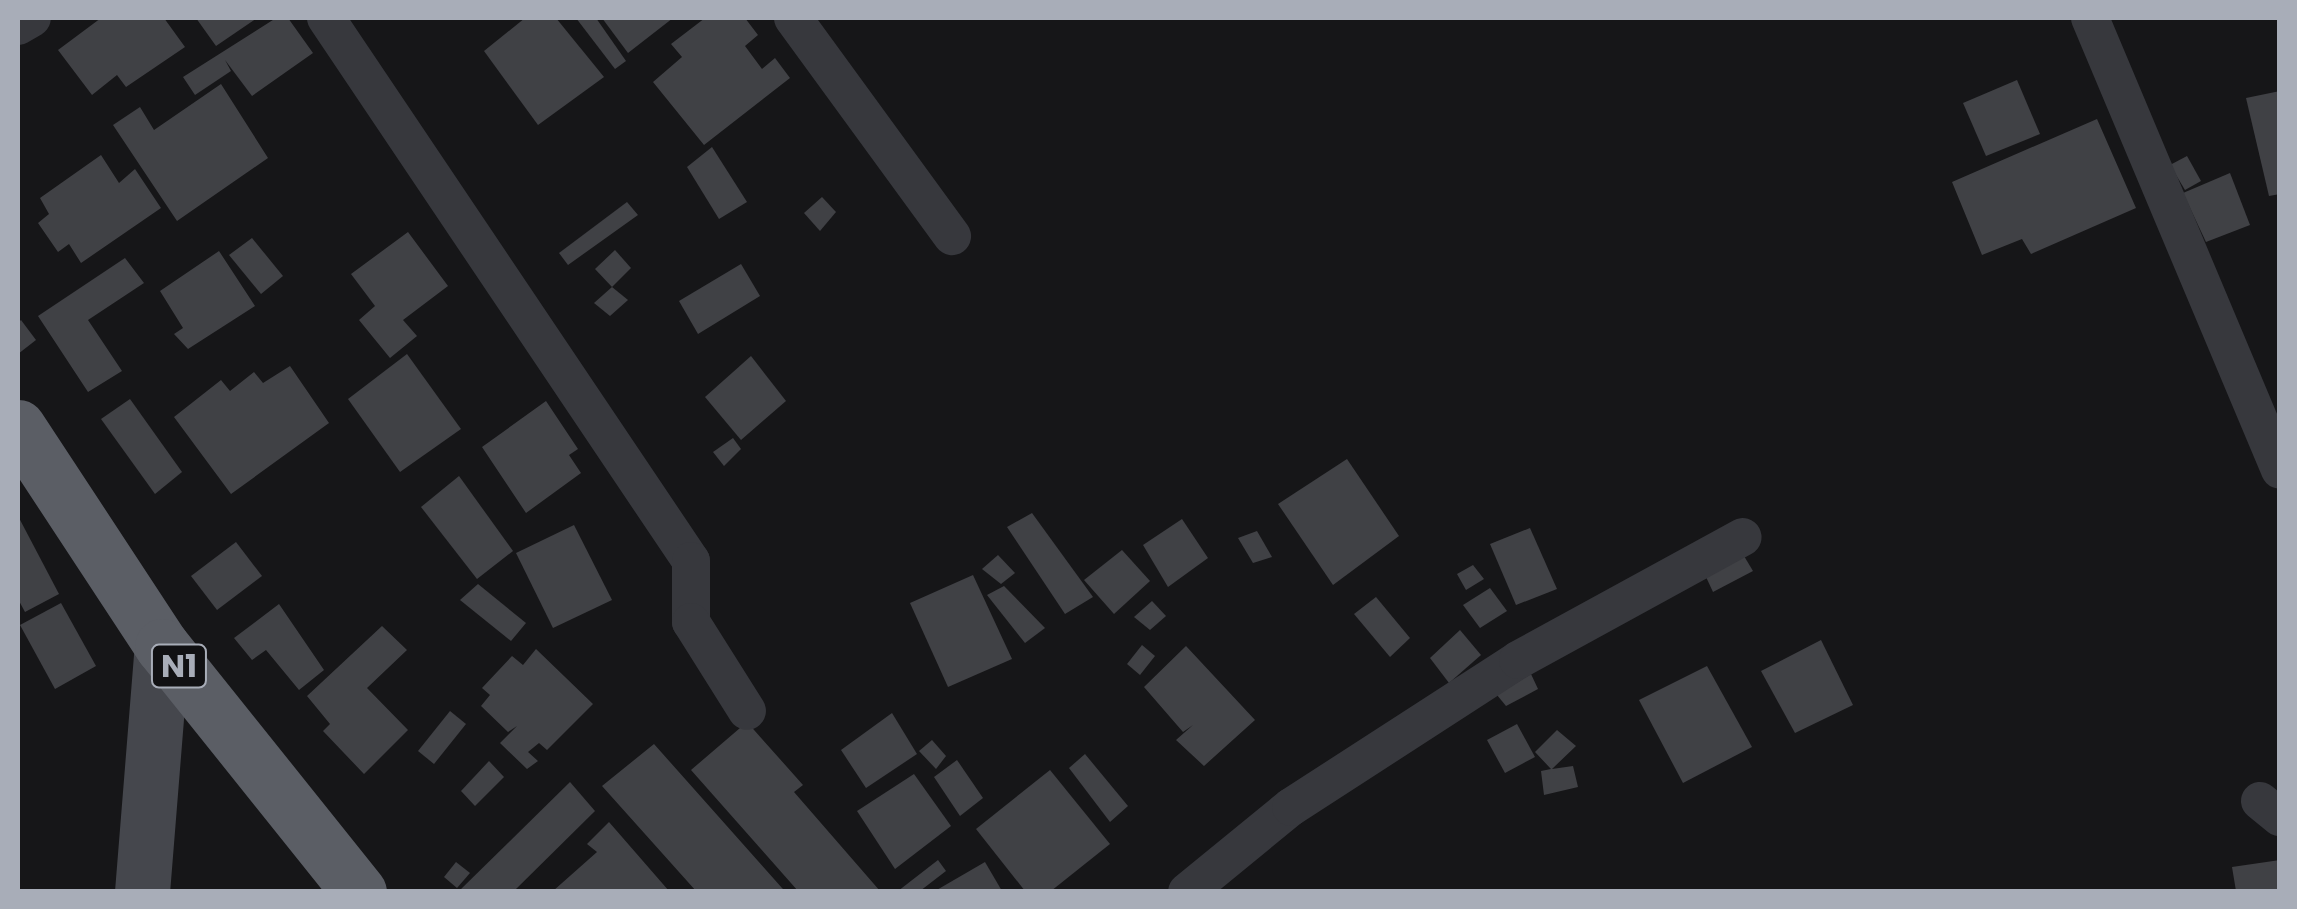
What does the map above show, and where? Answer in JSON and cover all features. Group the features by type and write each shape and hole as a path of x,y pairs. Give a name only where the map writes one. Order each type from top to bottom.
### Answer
{"highway":[{"name":"N1","path":"18,430 162,646 359,892"}],"main road":[{"path":"142,892 162,646"}],"street":[{"path":"18,26 32,18"},
{"path":"326,18 691,561 691,622 747,711"},
{"path":"793,18 952,236"},
{"path":"2090,18 2280,470"},
{"path":"1187,892 1291,807 1518,660 1743,537"}],"building":[{"path":"101,18 164,18 185,47 126,87 117,75 92,95 58,50"},
{"path":"196,18 257,18 216,46"},
{"path":"276,18 288,18 313,53 252,96 225,60 231,71 195,95 183,77"},
{"path":"525,18 556,18 604,77 538,125 484,51"},
{"path":"576,18 596,18 626,61 615,69"},
{"path":"602,18 673,18 628,53"},
{"path":"705,18 745,18 758,35 745,46 762,69 775,58 790,78 704,145 653,82 682,57 671,44"},
{"path":"2017,80 2040,134 1986,156 1963,103"},
{"path":"221,84 268,158 177,221 113,125 140,107 154,130"},
{"path":"2280,91 2280,194 2269,196 2246,98"},
{"path":"2097,119 2136,208 2031,254 2022,239 1982,255 1952,182"},
{"path":"712,147 747,202 719,219 687,167"},
{"path":"101,155 119,183 135,169 161,208 81,263 69,244 58,252 38,223 49,214 40,198"},
{"path":"2187,156 2201,181 2185,190 2170,165"},
{"path":"2230,173 2250,225 2206,242 2183,193"},
{"path":"822,197 836,212 820,231 804,213"},
{"path":"627,202 638,215 568,265 559,253"},
{"path":"408,232 448,286 403,320 417,336 390,358 359,320 375,306 351,274"},
{"path":"252,238 283,276 261,294 229,255"},
{"path":"615,250 631,268 612,287 595,269"},
{"path":"219,251 255,306 188,349 174,334 183,328 160,291"},
{"path":"125,258 144,283 88,320 122,371 88,392 38,316"},
{"path":"741,264 760,296 698,334 679,301"},
{"path":"612,287 628,300 610,316 594,303"},
{"path":"21,320 36,340 18,354 18,323"},
{"path":"407,354 461,429 400,472 348,399"},
{"path":"751,356 786,401 741,440 705,397"},
{"path":"290,366 329,423 231,494 174,417 221,380 230,391 254,372 263,383"},
{"path":"130,399 182,472 155,494 101,419"},
{"path":"546,401 578,449 569,455 581,473 526,513 482,447"},
{"path":"733,438 741,449 724,466 713,452"},
{"path":"1347,459 1399,536 1333,585 1278,504"},
{"path":"459,476 513,551 477,579 421,507"},
{"path":"1032,513 1093,597 1065,614 1007,527"},
{"path":"18,516 59,594 25,612 18,599"},
{"path":"1182,519 1208,558 1168,587 1143,545"},
{"path":"574,525 612,600 553,628 516,553"},
{"path":"1530,528 1557,589 1516,605 1490,544"},
{"path":"1257,531 1272,557 1253,563 1238,538"},
{"path":"236,542 262,576 217,610 191,576"},
{"path":"1738,546 1753,571 1713,592 1700,564"},
{"path":"1122,550 1150,581 1114,614 1084,580"},
{"path":"998,555 1015,573 1001,584 982,569"},
{"path":"1473,565 1484,579 1466,590 1457,574"},
{"path":"973,575 1012,659 948,687 910,603"},
{"path":"478,584 526,623 511,641 460,600"},
{"path":"1004,586 1045,628 1025,643 987,595"},
{"path":"1490,588 1507,611 1480,628 1463,605"},
{"path":"1376,597 1410,638 1390,657 1354,614"},
{"path":"1152,601 1166,616 1150,630 1134,617"},
{"path":"61,603 96,666 55,689 20,625"},
{"path":"279,604 324,670 299,690 266,650 252,660 234,638"},
{"path":"382,626 407,650 367,688 408,730 364,774 323,731 330,724 307,696"},
{"path":"1460,630 1481,655 1449,683 1430,658"},
{"path":"1821,640 1853,705 1795,733 1761,671"},
{"path":"1142,645 1155,656 1140,675 1127,664"},
{"path":"1186,646 1255,720 1204,766 1176,740 1193,725 1183,732 1144,687"},
{"path":"536,649 593,704 547,750 539,743 528,752 538,761 527,769 500,743 517,726 508,732 481,706 490,695 482,688 512,656 523,665"},
{"path":"1707,666 1752,747 1683,783 1639,700"},
{"path":"1531,674 1538,689 1506,706 1497,695"},
{"path":"450,711 466,724 434,764 418,751"},
{"path":"892,713 917,754 866,788 841,750"},
{"path":"747,722 803,785 794,792 880,891 798,891 691,770"},
{"path":"1517,724 1535,757 1505,773 1487,740"},
{"path":"1557,730 1576,746 1552,769 1573,766 1578,787 1544,795 1541,771 1551,769 1535,752"},
{"path":"932,740 946,756 936,769 919,751"},
{"path":"654,744 785,891 696,891 602,786"},
{"path":"1085,754 1128,806 1110,822 1069,768"},
{"path":"957,760 983,798 960,816 934,777"},
{"path":"489,761 504,777 475,806 461,791"},
{"path":"1050,770 1110,844 1051,891 1025,891 976,829"},
{"path":"914,774 951,826 895,869 857,811"},
{"path":"570,782 595,811 514,891 459,891"},
{"path":"609,822 669,891 553,891 597,852 587,844"},
{"path":"938,860 946,871 920,891 898,891"},
{"path":"2280,860 2280,891 2236,891 2232,867"},
{"path":"456,862 470,873 457,888 444,877"},
{"path":"985,862 1002,891 935,891"}]}
